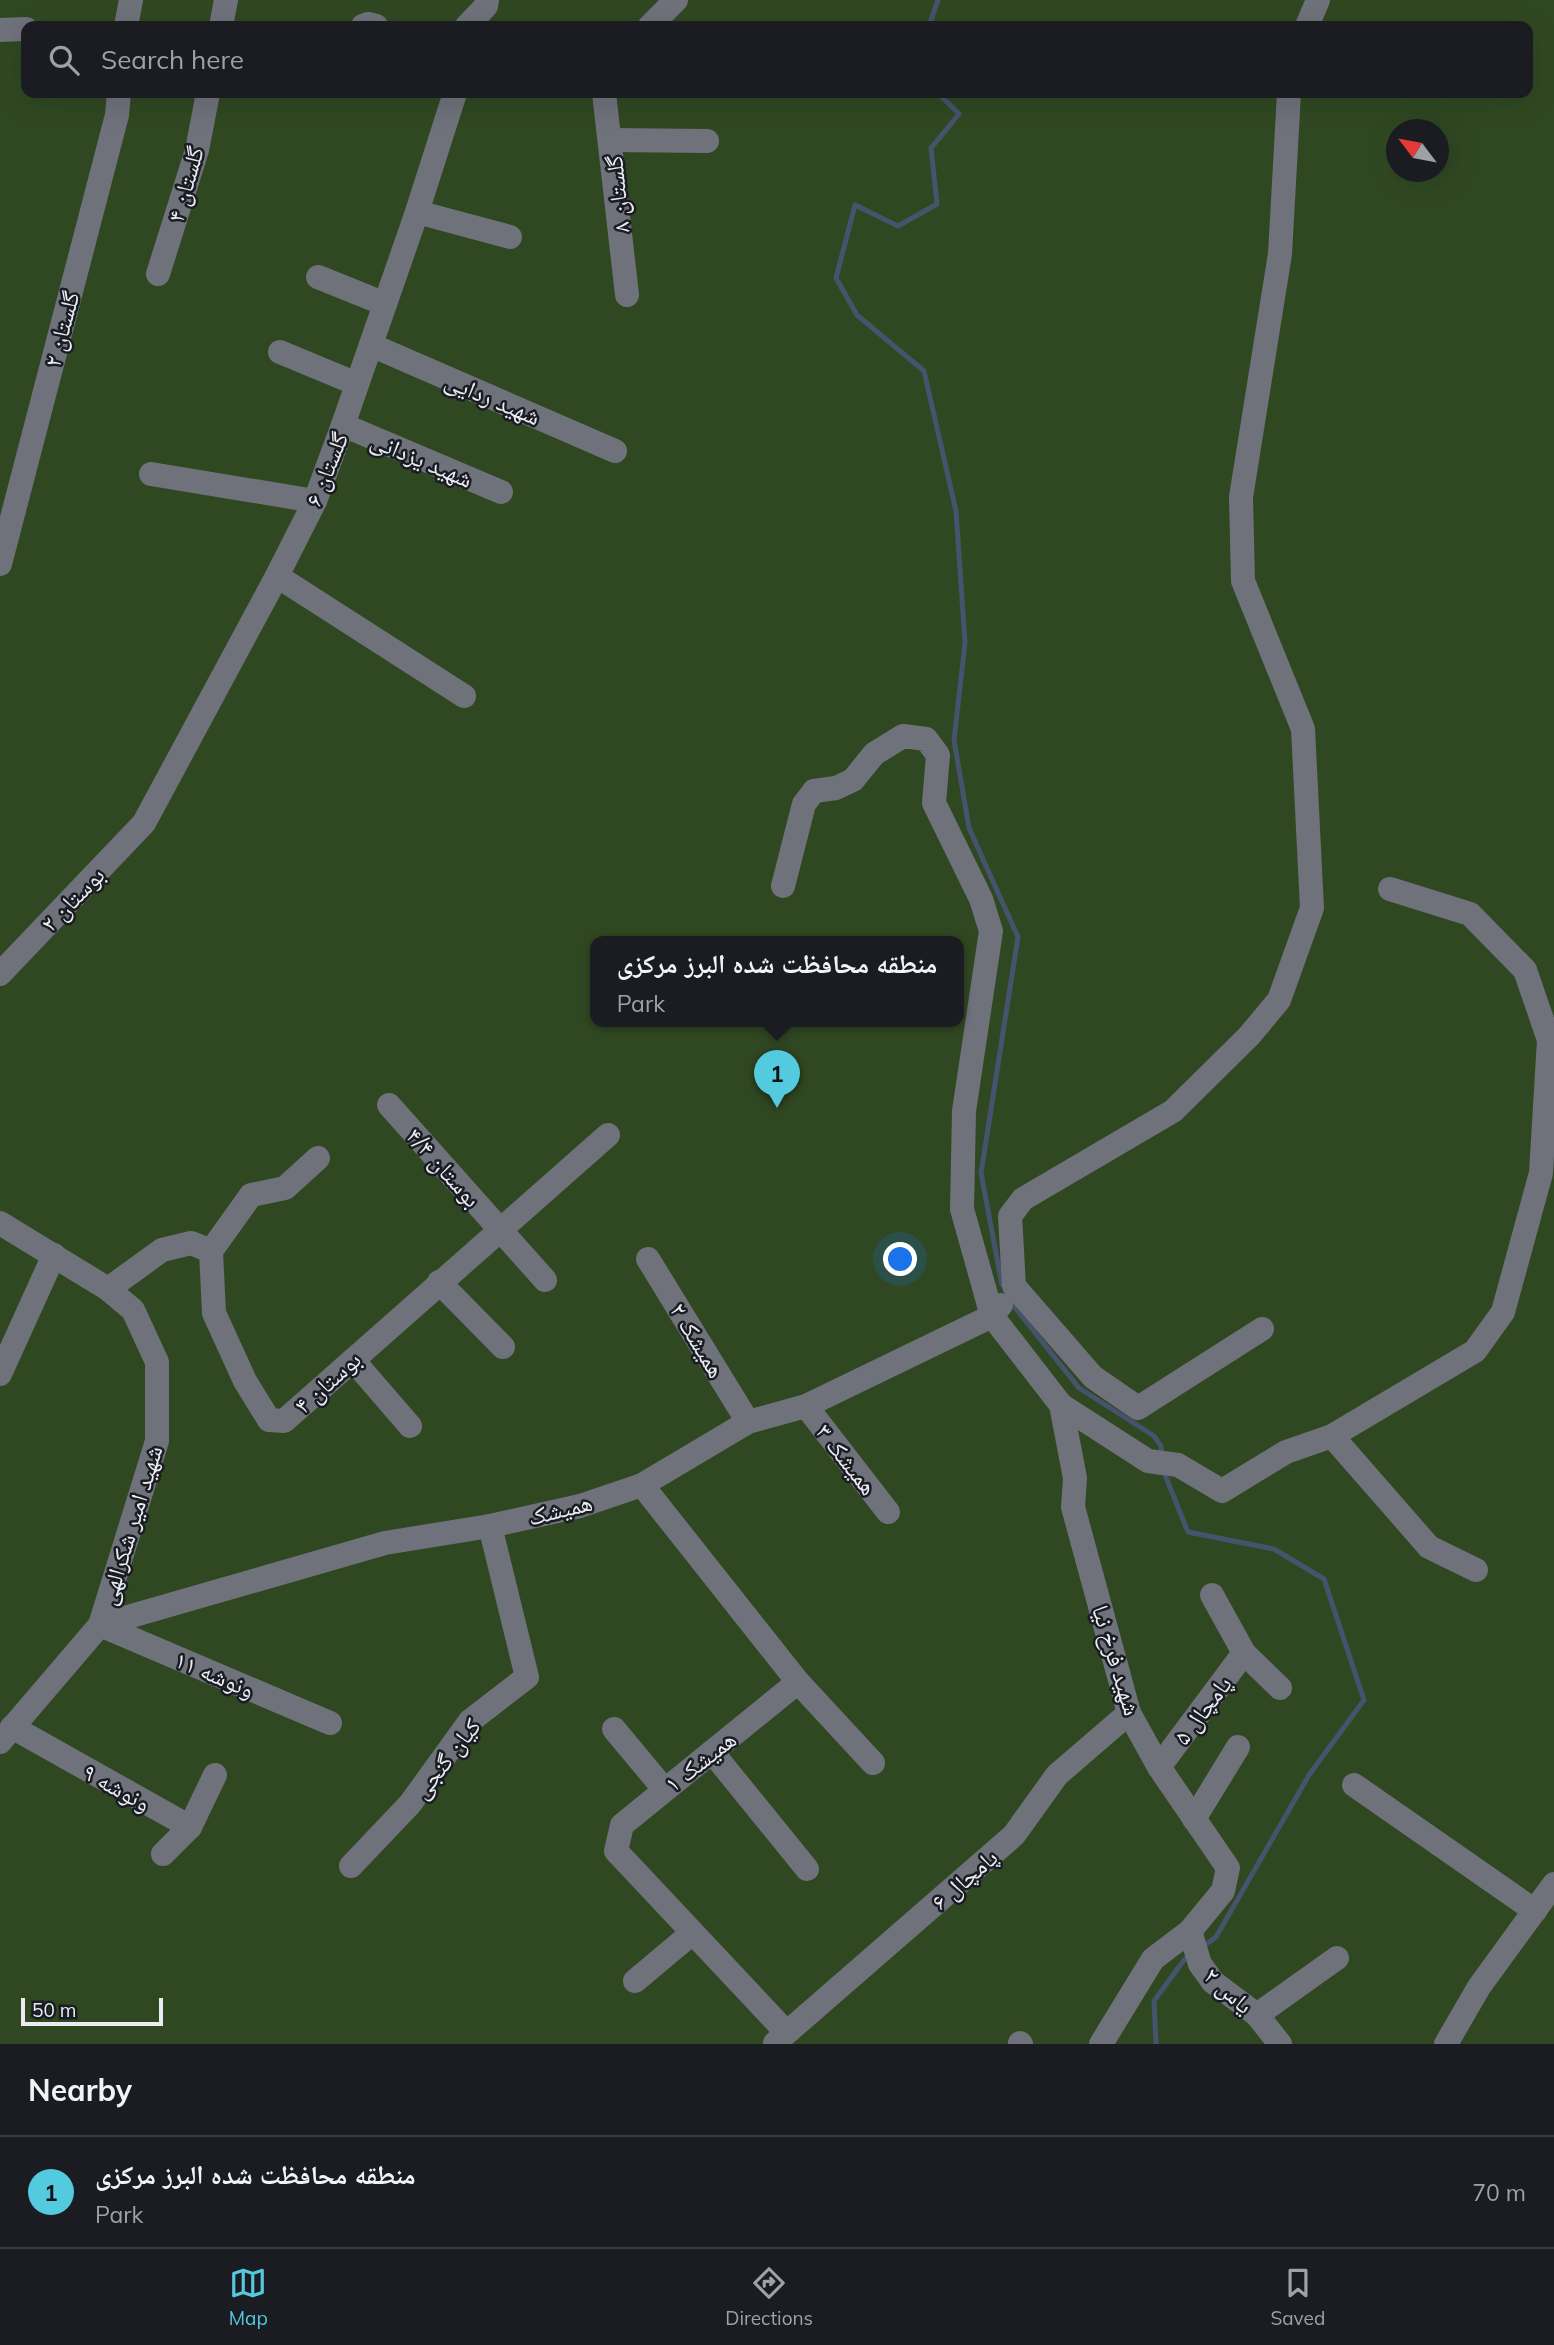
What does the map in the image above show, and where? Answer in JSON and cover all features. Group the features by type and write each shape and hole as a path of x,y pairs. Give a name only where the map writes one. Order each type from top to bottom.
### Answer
{"street":[{"path":"126,21 131,0"},
{"path":"222,21 226,0"},
{"path":"472,21 486,6 487,0"},
{"path":"655,21 676,0"},
{"path":"1309,21 1318,0"},
{"path":"0,30 21,29"},
{"name":"گلستان ۲","path":"0,564 117,115 119,98"},
{"name":"گلستان ۴","path":"158,274 197,150 207,98"},
{"name":"گلستان ۶","path":"144,824 315,501 417,212 453,98"},
{"name":"گلستان ۸","path":"605,98 627,295"},
{"path":"1262,1329 1139,1408 1093,1377 1014,1286 1010,1216 1023,1199 1173,1111 1249,1037 1279,1000 1312,908 1303,729 1243,581 1241,497 1280,254 1289,98"},
{"path":"611,140 708,141"},
{"path":"417,212 510,237"},
{"path":"318,277 385,304"},
{"name":"شهید ردایی","path":"371,345 615,451"},
{"path":"280,352 357,384"},
{"name":"شهید یزدانی","path":"343,425 501,492"},
{"path":"151,474 315,501"},
{"path":"277,576 464,696"},
{"path":"783,886 804,804 814,791 836,788 853,780 874,754 903,736 926,739 938,755 934,803 981,899 991,931 964,1111 962,1209 996,1311"},
{"name":"بوستان ۲","path":"0,974 144,824"},
{"path":"1061,1405 1148,1461 1178,1465 1222,1491 1286,1452 1332,1436 1475,1351 1503,1312 1541,1172 1549,1040 1525,970 1470,914 1390,889"},
{"name":"بوستان ۴/۴","path":"389,1105 545,1280"},
{"name":"بوستان ۴","path":"211,1251 214,1313 245,1381 269,1420 284,1421 608,1135"},
{"path":"108,1289 162,1250 191,1243 211,1251 251,1195 285,1188 318,1158"},
{"name":"شهید امیر شکرالهی","path":"0,1223 108,1289 133,1310 157,1362 157,1441 100,1625 6,1735"},
{"path":"3,1359 54,1255"},
{"name":"همیشک ۲","path":"648,1259 748,1422"},
{"path":"439,1282 503,1348"},
{"path":"996,1311 1014,1286"},
{"name":"شهید فرخ نیا","path":"996,1311 1061,1405 1075,1478 1073,1507 1129,1713 1159,1767 1228,1868 1223,1891 1194,1946 1153,1959 1101,2044"},
{"name":"همیشک","path":"100,1625 385,1543 490,1526 580,1506 642,1485 748,1422 806,1406 996,1311"},
{"path":"353,1360 410,1426"},
{"name":"همیشک ۳","path":"806,1406 888,1512"},
{"path":"1332,1436 1429,1547 1476,1570"},
{"path":"642,1485 798,1682 873,1763"},
{"name":"کیان گنجی","path":"351,1866 410,1804 470,1721 527,1677 490,1526"},
{"path":"1212,1595 1244,1653 1280,1688"},
{"name":"ونوشه ۱۱","path":"100,1625 330,1723"},
{"name":"پامچال ۵","path":"1159,1767 1244,1653"},
{"name":"همیشک ۱","path":"780,2038 616,1851 622,1825 798,1682"},
{"name":"پامچال ۶","path":"780,2038 1014,1835 1057,1775 1129,1713"},
{"path":"614,1729 664,1789"},
{"name":"ونوشه ۹","path":"6,1735 190,1827"},
{"path":"1194,1819 1238,1746"},
{"path":"712,1752 807,1869"},
{"path":"163,1854 190,1827 215,1775"},
{"path":"1354,1786 1535,1911"},
{"path":"1446,2044 1479,1987 1554,1884"},
{"path":"635,1981 691,1934"},
{"name":"یاس ۲","path":"1194,1946 1213,1982 1257,2015 1280,2044"},
{"path":"1257,2015 1337,1958"}],"green space":[{"path":"0,0 1554,0 1554,2044 0,2044"}],"waterway":[{"path":"931,21 938,0"},
{"path":"943,98 959,114 931,148 937,204 898,226 855,205 836,278 857,315 924,371 956,511 965,643 954,740 969,828 1018,937 981,1173 1002,1285"},
{"path":"1009,1300 1079,1388 1154,1436 1161,1446 1162,1457"},
{"path":"1163,1470 1188,1532 1274,1549 1324,1579 1364,1700 1309,1775 1216,1937 1201,1948"},
{"path":"1156,2044 1154,2001 1190,1955"}],"place":[{"name":"منطقه محافظت شده البرز مرکزی","path":"777,1108"}]}
